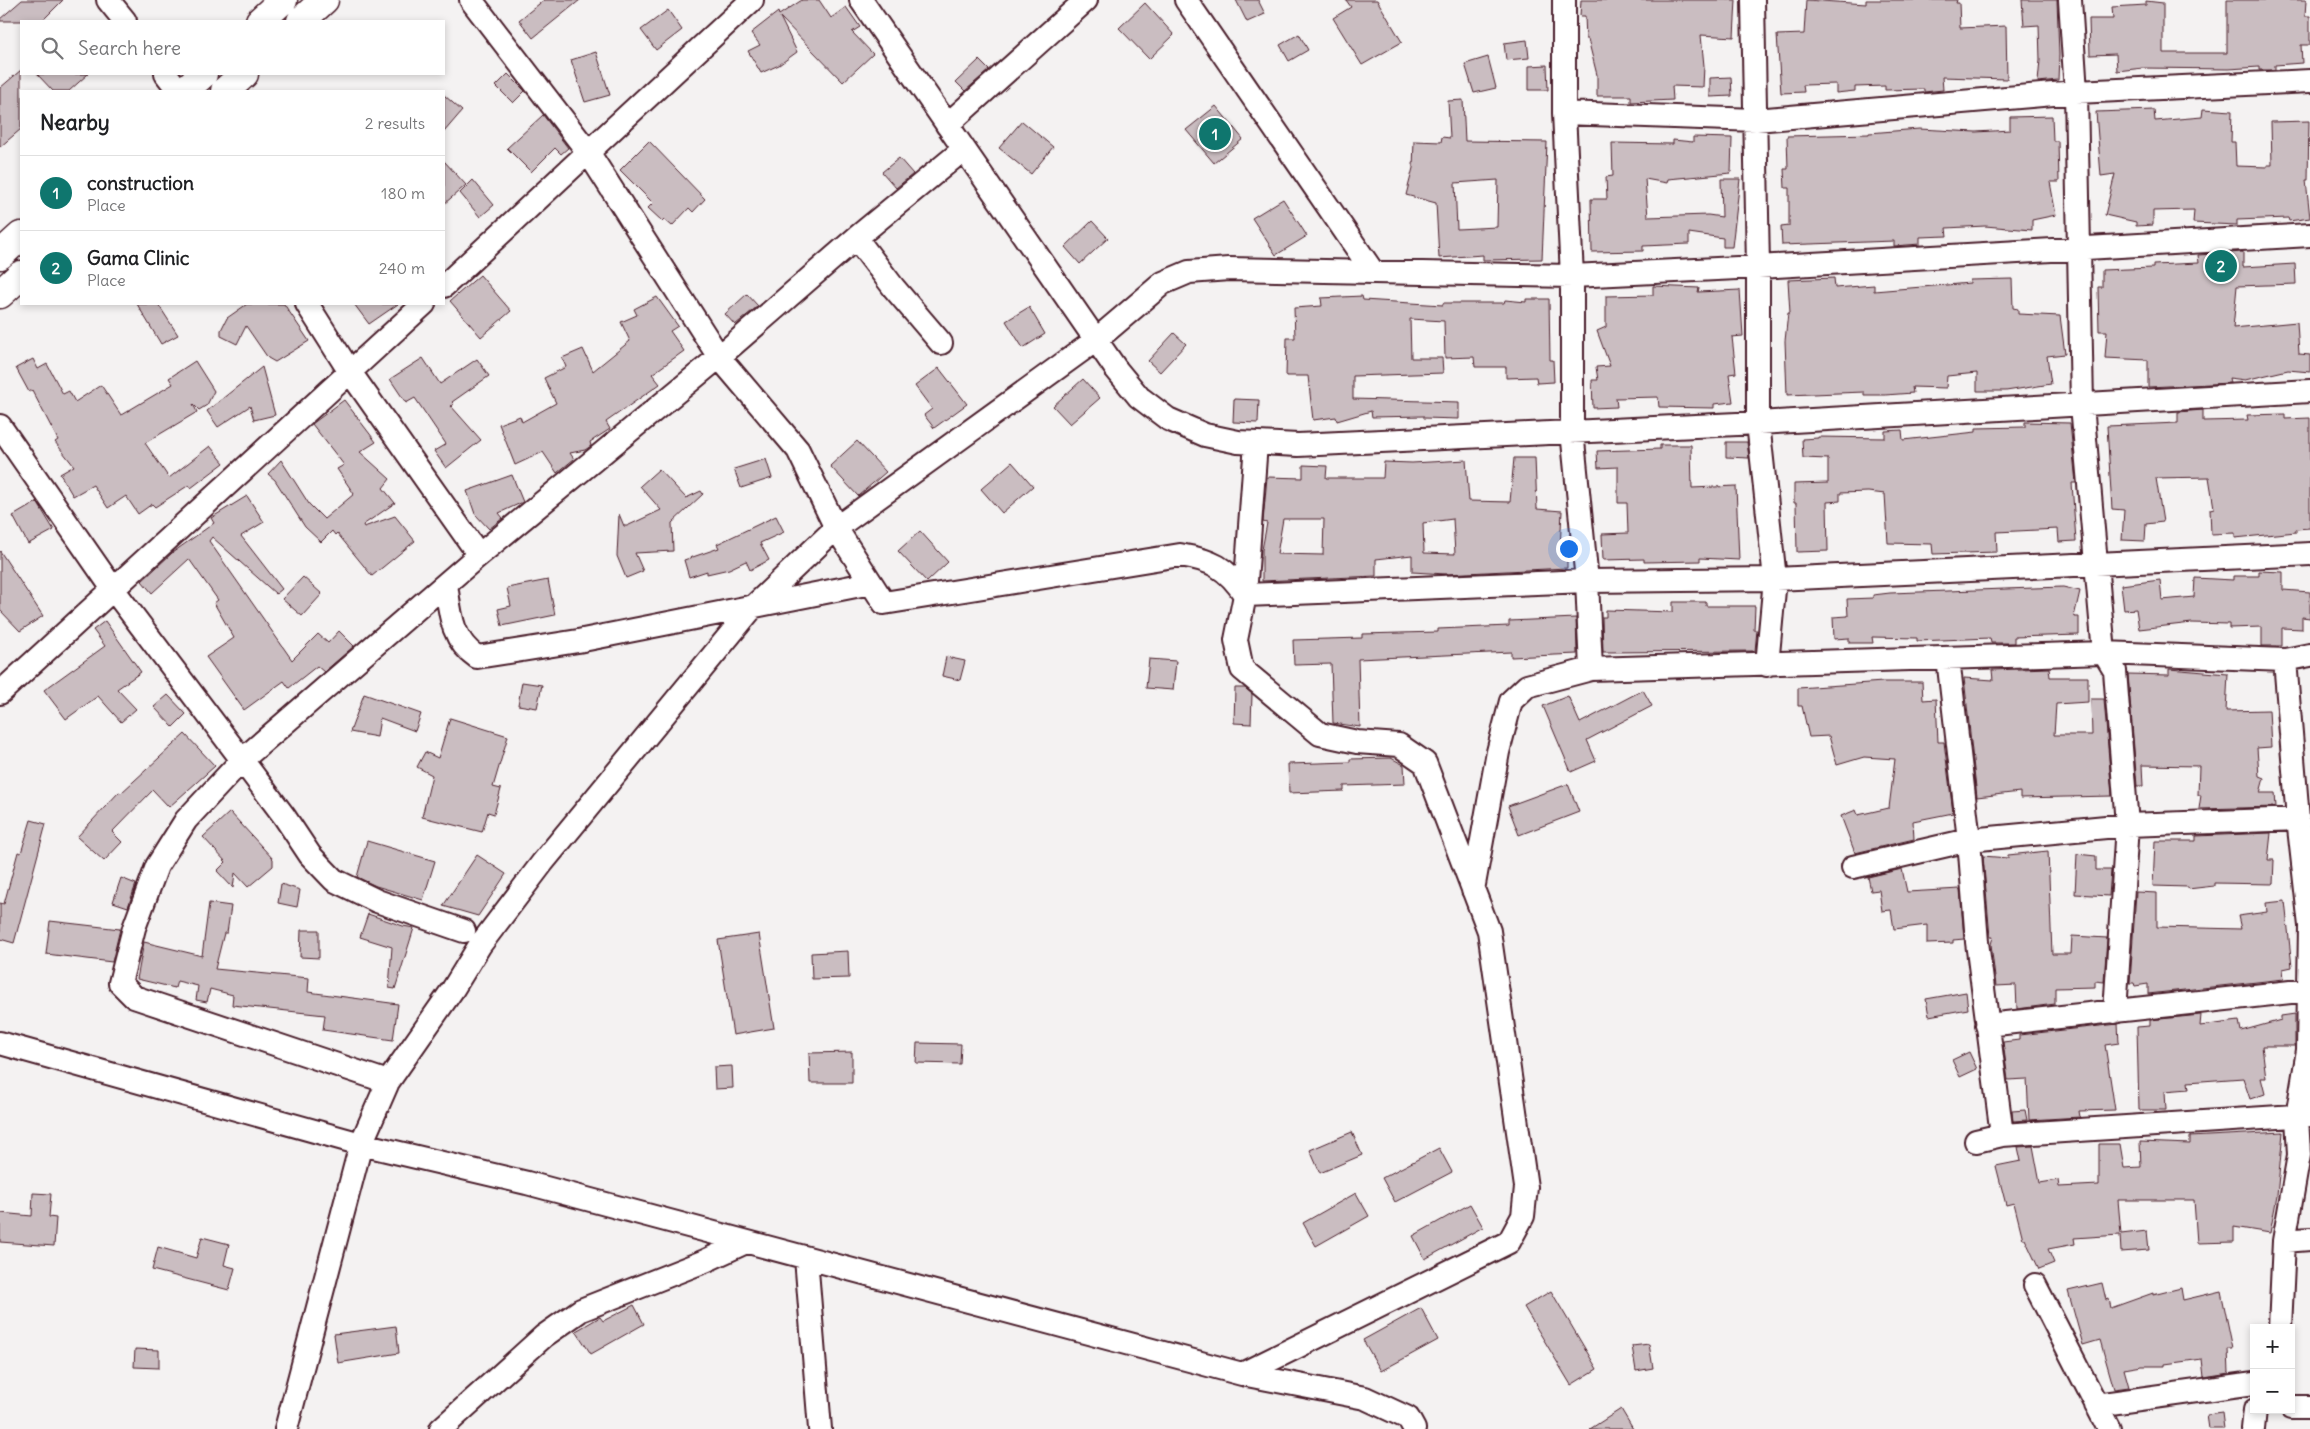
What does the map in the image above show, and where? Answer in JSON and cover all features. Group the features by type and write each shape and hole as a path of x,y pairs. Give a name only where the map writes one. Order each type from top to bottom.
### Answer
{"main road":[{"path":"261,20 283,0"},
{"path":"302,20 324,0"},
{"path":"185,90 202,75"},
{"path":"226,90 243,75"},
{"path":"0,255 20,237"},
{"path":"0,294 20,276"}],"street":[{"path":"108,0 124,20"},
{"path":"471,0 588,152 719,357 798,450 836,528 884,603 1180,555 1204,558 1234,577 1245,595"},
{"path":"445,285 752,0"},
{"path":"861,0 1096,340 1138,397 1168,418 1205,435 1238,442 1298,445 1758,423 2310,391"},
{"path":"947,125 1086,0"},
{"path":"1186,0 1374,272"},
{"path":"1564,0 1564,113 1572,276 1572,431 1587,582 1591,669"},
{"path":"1752,0 1756,120 1758,423 1775,579 1767,665"},
{"path":"2070,0 2076,92 2082,405 2104,653 2115,671 2126,825 2115,1012"},
{"path":"167,75 179,90"},
{"path":"1564,113 1756,120 2076,92 2310,81"},
{"path":"388,1082 134,997 120,982 134,928 157,866 186,820 242,760 479,555 719,357 856,238 964,149"},
{"path":"286,1429 361,1144 388,1082 453,989 480,945 543,862 752,608 836,528 1096,340 1163,283 1189,272 1229,269 1572,276 2310,235"},
{"path":"856,238 894,288 941,343"},
{"path":"308,305 350,372 479,555"},
{"path":"0,693 423,305"},
{"path":"0,426 113,589 242,760 310,855 334,880 377,900 464,931"},
{"path":"1242,1374 1509,1242 1523,1216 1526,1187 1494,956 1488,931 1425,763 1399,745 1357,742 1320,734 1242,669 1236,640 1245,595 1256,443"},
{"path":"1245,595 1587,582 1775,579 2310,554"},
{"path":"446,584 453,627 465,649 477,657 578,641 871,584"},
{"path":"1473,890 1498,752 1511,701 1527,686 1591,669 2104,653 2285,660 2310,655"},
{"path":"1948,658 1969,840 1977,942 2002,1135"},
{"path":"2280,1324 2284,1241 2299,1155 2309,1050 2310,926 2298,819 2303,794 2285,660"},
{"path":"1853,867 1969,840 2126,825 2298,819"},
{"path":"1987,1026 2309,990"},
{"path":"0,1043 361,1144 527,1183 1242,1374 1365,1398 1408,1418 1414,1429"},
{"path":"1976,1141 2002,1135 2303,1116"},
{"path":"2284,1241 2310,1239"},
{"path":"441,1429 544,1336 581,1310 688,1268 746,1242"},
{"path":"806,1258 820,1429"},
{"path":"2035,1285 2109,1429"},
{"path":"2096,1405 2250,1384"},
{"path":"2295,1408 2310,1407"},
{"path":"2253,1429 2255,1414"}],"building":[{"path":"22,0 63,0 43,20 0,21"},
{"path":"544,0 580,0 533,38 519,20"},
{"path":"802,0 819,0 831,18 846,7 860,27 852,32 873,54 843,82 780,17 797,52 779,65 761,73 748,51 760,45 751,33 778,12 779,15"},
{"path":"1236,0 1258,0 1265,14 1247,22"},
{"path":"1346,0 1377,0 1402,42 1362,65 1333,18 1351,7"},
{"path":"1581,0 1736,0 1734,37 1701,35 1704,66 1703,87 1672,86 1673,100 1631,102 1631,96 1597,96 1597,75 1588,39 1586,39 1585,16 1580,16"},
{"path":"1806,0 1866,4 1866,0 1957,0 1956,3 1959,3 1960,28 2006,26 2007,79 1942,77 1943,90 1924,92 1924,89 1885,90 1885,86 1855,87 1855,91 1836,93 1836,84 1803,85 1804,92 1781,93 1777,35 1804,34"},
{"path":"2022,0 2057,0 2058,80 2038,82 2040,60 2039,25 2024,26"},
{"path":"2227,0 2306,0 2305,16 2310,16 2310,45 2301,45 2302,63 2275,65 2275,70 2259,70 2259,67 2229,69 2143,68 2117,71 2116,54 2090,55 2089,19 2113,19 2112,7 2146,5 2146,1 2163,3 2163,53 2227,53"},
{"path":"1145,3 1174,35 1149,59 1119,28"},
{"path":"668,10 682,30 656,50 641,30"},
{"path":"1299,34 1308,50 1289,61 1280,45"},
{"path":"1527,40 1529,58 1506,60 1504,43"},
{"path":"596,52 610,95 585,102 571,60"},
{"path":"1488,57 1496,88 1474,93 1465,64"},
{"path":"979,60 989,70 965,91 956,82"},
{"path":"1547,65 1548,90 1529,90 1529,66"},
{"path":"20,71 20,130 0,147 0,88"},
{"path":"508,74 525,91 513,103 496,86"},
{"path":"38,75 87,75 70,90 52,90"},
{"path":"1731,77 1732,96 1710,97 1710,78"},
{"path":"445,96 462,111 445,131"},
{"path":"1463,100 1465,141 1547,142 1542,259 1483,260 1483,255 1439,258 1436,203 1406,195 1413,168 1414,141 1441,142 1442,137 1450,138 1448,101","holes":["1498,180 1497,227 1457,229 1455,183"]},
{"path":"1216,106 1243,139 1214,163 1186,130"},
{"path":"2203,109 2232,111 2231,142 2235,142 2236,166 2267,167 2267,165 2272,165 2271,122 2309,121 2308,180 2306,180 2310,218 2289,221 2288,218 2237,220 2237,225 2193,223 2194,210 2153,211 2153,225 2136,226 2136,222 2105,215 2115,174 2101,176 2096,112 2154,110 2155,121 2202,117"},
{"path":"543,115 568,148 561,154 555,148 531,172 507,148"},
{"path":"2052,116 2053,141 2058,141 2059,182 2050,182 2056,215 2032,220 2032,230 1985,226 1946,228 1947,236 1920,237 1920,244 1894,246 1894,241 1782,245 1781,227 1789,226 1789,188 1785,188 1784,169 1788,169 1787,136 1869,134 1919,129 1976,132 2010,130 2010,117"},
{"path":"1022,121 1053,147 1031,174 999,148"},
{"path":"1693,137 1732,138 1731,173 1668,179 1667,183 1645,179 1648,217 1708,215 1722,217 1721,179 1740,179 1732,247 1723,247 1723,238 1689,233 1689,244 1643,246 1643,251 1592,252 1591,199 1607,199 1606,177 1613,176 1612,143 1673,144 1673,140 1693,142"},
{"path":"649,141 705,199 693,212 689,208 672,226 664,219 662,221 648,208 653,203 620,170"},
{"path":"899,158 913,174 896,188 882,172"},
{"path":"445,162 466,185 445,203"},
{"path":"473,180 494,205 480,217 460,193"},
{"path":"1283,199 1307,236 1276,255 1252,218"},
{"path":"1092,221 1108,238 1080,264 1065,247"},
{"path":"2243,252 2243,267 2295,264 2296,284 2237,286 2233,328 2297,322 2299,354 2310,355 2310,372 2288,370 2245,380 2229,378 2230,383 2148,387 2148,360 2105,358 2107,331 2099,331 2098,287 2102,287 2102,270 2153,268 2153,265 2199,263 2198,255"},
{"path":"480,275 511,311 481,337 450,301"},
{"path":"1834,278 1835,288 1874,285 1874,291 1970,283 1970,280 2012,279 2013,308 2018,309 2018,314 2060,316 2065,354 2047,356 2051,384 2006,391 1977,391 1977,373 1947,376 1946,388 1912,387 1913,393 1864,395 1864,392 1787,395 1785,341 1788,313 1790,313 1788,280"},
{"path":"1653,286 1699,288 1698,292 1740,290 1743,336 1732,337 1736,373 1729,374 1733,402 1714,404 1714,408 1659,407 1658,397 1616,398 1617,407 1593,408 1592,380 1598,380 1596,367 1610,366 1597,331 1606,327 1606,296 1653,295"},
{"path":"747,294 758,306 735,325 725,314"},
{"path":"1362,296 1363,300 1443,305 1443,303 1504,303 1505,300 1526,302 1526,299 1549,299 1550,360 1553,360 1554,382 1537,383 1536,377 1506,378 1506,367 1475,367 1474,357 1445,358 1444,321 1410,319 1411,358 1442,358 1443,373 1353,376 1353,399 1459,402 1459,419 1424,418 1424,416 1372,417 1371,411 1337,421 1336,417 1313,420 1308,376 1286,376 1287,338 1295,338 1294,308 1322,306 1321,298"},
{"path":"657,297 678,326 670,331 684,351 652,374 660,384 606,422 610,429 590,442 591,446 585,450 570,453 574,459 557,473 543,452 515,465 499,424 520,416 522,422 556,403 544,378 566,367 562,358 583,349 593,371 630,341 621,322 637,315 634,309"},
{"path":"138,305 159,305 178,335 161,344"},
{"path":"246,305 285,305 309,341 275,362 268,358 246,326 237,344 221,336 221,330 227,318"},
{"path":"355,305 397,305 369,324"},
{"path":"1029,307 1045,334 1023,348 1006,321"},
{"path":"1174,333 1186,344 1160,372 1148,361"},
{"path":"423,358 440,384 477,359 489,376 452,402 454,404 451,406 481,440 446,468 434,451 446,444 415,398 406,403 390,379"},
{"path":"33,359 38,369 47,364 63,394 69,391 75,402 101,385 121,415 173,384 169,378 195,361 214,391 207,405 199,410 193,404 197,412 145,443 169,478 210,446 224,463 191,488 189,485 155,507 152,504 138,514 126,496 108,508 93,485 73,496 60,474 74,466 55,442 58,440 32,390 29,392 16,368"},
{"path":"262,367 275,415 254,420 250,406 218,427 207,411"},
{"path":"939,368 967,404 934,428 924,415 932,409 915,386"},
{"path":"1083,379 1100,398 1070,424 1053,406"},
{"path":"1234,399 1259,400 1258,423 1233,422"},
{"path":"344,400 376,442 360,452 390,479 383,488 395,503 363,525 364,527 395,516 415,541 372,576 337,533 335,535 332,531 321,542 305,527 275,480 268,474 281,460 309,504 324,519 354,494 337,469 344,465 312,424"},
{"path":"2203,410 2203,421 2248,420 2247,415 2285,414 2285,419 2310,418 2310,528 2296,529 2296,532 2235,538 2235,533 2211,534 2210,509 2214,508 2209,477 2156,478 2163,522 2146,524 2145,541 2122,540 2124,510 2112,509 2107,426 2178,423 2178,412"},
{"path":"2025,422 2070,423 2076,483 2072,483 2076,541 2059,542 2058,529 1996,532 1997,552 1933,554 1932,544 1888,543 1885,494 1868,492 1840,493 1840,501 1827,502 1828,551 1797,552 1794,484 1828,483 1828,459 1803,458 1802,439 1818,437 1885,438 1885,431 1902,430 1903,440 1976,432 1976,428 2025,427"},
{"path":"857,441 886,472 858,496 830,466"},
{"path":"1726,442 1747,442 1749,458 1726,457"},
{"path":"1660,445 1691,445 1692,488 1736,486 1739,560 1700,558 1700,561 1644,562 1644,559 1603,560 1602,534 1628,533 1627,503 1618,503 1618,467 1598,468 1597,451 1660,449"},
{"path":"1514,458 1535,458 1537,509 1562,511 1560,549 1567,549 1567,568 1446,574 1412,572 1412,555 1376,559 1376,576 1262,581 1262,550 1267,523 1263,522 1267,477 1303,478 1303,465 1327,466 1326,478 1383,478 1384,462 1412,463 1466,460 1469,501 1510,502","holes":["1283,519 1324,519 1323,555 1277,554","1453,519 1455,554 1424,553 1423,523"]},
{"path":"766,459 772,478 741,488 734,469"},
{"path":"1012,462 1033,486 1002,513 981,489"},
{"path":"659,469 686,498 701,491 703,494 672,523 673,551 635,553 643,571 626,578 617,556 619,514 624,526 627,526 661,510 640,486"},
{"path":"512,475 523,502 499,513 503,518 489,529 475,514 467,491"},
{"path":"247,496 264,522 241,536 282,589 276,594 212,537 209,541 292,660 318,634 328,643 339,631 354,646 324,672 317,666 289,688 284,681 244,710 206,657 234,638 214,603 218,600 189,559 152,593 142,581 172,553 214,523 211,518"},
{"path":"37,502 54,530 28,544 13,516"},
{"path":"776,516 784,532 760,543 769,560 750,570 746,561 729,569 707,574 707,571 689,577 684,560 719,548 717,544"},
{"path":"920,531 948,562 927,582 898,551"},
{"path":"0,551 43,616 20,631 0,610"},
{"path":"2259,571 2283,572 2283,590 2310,592 2310,618 2302,617 2302,629 2282,628 2282,646 2262,646 2262,627 2229,628 2229,624 2192,623 2139,629 2136,609 2124,610 2121,585 2160,580 2162,600 2194,597 2195,578 2233,580 2233,576 2259,576"},
{"path":"303,577 322,594 302,616 282,599"},
{"path":"548,580 555,615 502,626 498,609 511,606 507,588"},
{"path":"2063,587 2080,591 2074,617 2079,617 2079,635 2014,637 2014,643 1991,643 1990,638 1917,641 1917,638 1872,637 1873,643 1849,643 1849,638 1834,639 1833,617 1848,616 1847,599 1873,598 1873,595 1890,593"},
{"path":"1673,602 1706,602 1706,606 1755,606 1754,630 1757,630 1755,651 1603,652 1602,617 1606,617 1606,610 1673,612"},
{"path":"1576,618 1577,654 1511,657 1511,652 1358,659 1360,727 1333,723 1331,664 1294,665 1293,640 1362,638 1362,634 1438,632 1438,629 1509,626 1509,621"},
{"path":"105,621 141,672 117,689 136,709 121,722 98,696 66,719 44,690 105,646 93,630"},
{"path":"946,657 965,661 960,680 942,676"},
{"path":"1149,659 1176,661 1173,690 1146,688"},
{"path":"2049,668 2050,677 2088,677 2088,702 2056,704 2054,735 2092,735 2091,699 2104,699 2112,796 2020,798 2020,792 1977,797 1964,678 1993,680 1992,670"},
{"path":"2169,669 2228,674 2226,711 2269,710 2271,747 2257,748 2259,776 2264,778 2260,793 2275,793 2276,807 2199,809 2201,795 2198,795 2199,766 2142,765 2143,786 2137,786 2128,674 2169,675"},
{"path":"522,682 542,685 537,708 518,705"},
{"path":"1883,682 1922,682 1923,700 1936,699 1938,742 1944,742 1953,813 1913,821 1914,839 1855,853 1841,816 1856,810 1858,815 1889,808 1895,759 1864,757 1837,765 1829,736 1809,737 1802,706 1798,706 1798,688"},
{"path":"1235,688 1245,688 1252,694 1251,724 1234,723"},
{"path":"1643,690 1652,706 1587,740 1596,761 1571,772 1543,706 1568,696 1580,723"},
{"path":"364,694 421,714 415,731 380,718 377,737 350,732"},
{"path":"168,695 186,714 173,727 154,707"},
{"path":"450,718 508,736 493,787 501,789 494,814 488,812 482,832 422,817 432,775 417,767 425,752 438,758"},
{"path":"185,734 215,766 169,807 153,790 112,832 122,842 104,861 77,837 119,792 121,793"},
{"path":"1391,758 1404,765 1405,784 1344,786 1344,791 1289,793 1288,764 1350,762 1350,759"},
{"path":"1568,784 1579,812 1519,835 1508,806"},
{"path":"230,812 273,859 273,866 248,887 235,873 233,888 217,871 226,862 203,837"},
{"path":"31,820 46,824 14,943 0,939 0,903 4,904 18,852 21,853"},
{"path":"2271,833 2268,860 2274,860 2273,884 2214,883 2214,886 2188,889 2188,887 2153,886 2155,841 2196,841 2196,836"},
{"path":"367,841 435,861 423,900 376,886 357,877"},
{"path":"2048,851 2052,954 2071,954 2072,936 2107,938 2104,982 2095,981 2095,987 2055,988 2055,1004 2017,1009 2016,985 1996,986 1991,944 1993,937 1990,937 1983,856 2008,858 2008,855"},
{"path":"2077,854 2096,856 2096,870 2111,870 2109,896 2075,894"},
{"path":"477,855 506,874 478,916 443,906"},
{"path":"1902,869 1907,892 1960,889 1964,939 1953,940 1953,943 1927,944 1927,925 1894,929 1891,910 1882,911 1879,890 1871,891 1868,877"},
{"path":"121,878 136,884 128,907 113,902"},
{"path":"281,884 300,890 297,907 278,903"},
{"path":"2136,892 2157,893 2157,927 2241,929 2238,916 2267,912 2266,903 2285,901 2292,967 2283,969 2284,979 2148,994 2148,984 2135,986 2134,983 2130,983"},
{"path":"209,903 231,906 227,933 224,933 215,969 309,978 308,992 398,1004 393,1040 323,1030 325,1015 232,1005 233,995 210,989 207,1002 196,1000 198,986 177,981 175,988 137,979 144,942 202,956"},
{"path":"368,914 414,928 395,989 389,988 392,947 360,937"},
{"path":"50,921 120,929 112,962 46,954"},
{"path":"301,930 319,930 319,958 300,957"},
{"path":"759,934 774,1028 733,1035 718,940"},
{"path":"848,951 849,978 812,979 811,953"},
{"path":"1966,992 1968,1009 1929,1016 1926,999"},
{"path":"2295,1014 2295,1046 2262,1046 2266,1078 2261,1078 2265,1094 2250,1099 2243,1078 2188,1082 2189,1089 2165,1091 2166,1110 2139,1110 2137,1027 2150,1026 2150,1020 2201,1015 2200,1026 2239,1021 2241,1031 2281,1020 2281,1016"},
{"path":"2118,1024 2119,1043 2105,1045 2115,1110 2079,1111 2080,1117 2029,1120 2027,1079 2008,1080 2003,1042 2019,1040 2019,1035"},
{"path":"917,1043 961,1044 960,1064 916,1063"},
{"path":"852,1052 852,1083 810,1083 809,1053"},
{"path":"1969,1052 1977,1069 1960,1077 1952,1060"},
{"path":"732,1066 733,1088 715,1089 714,1067"},
{"path":"2025,1110 2027,1120 2013,1121 2012,1111"},
{"path":"1352,1132 1362,1155 1320,1173 1310,1150"},
{"path":"2283,1132 2277,1196 2270,1233 2234,1227 2234,1242 2197,1243 2194,1200 2118,1200 2121,1234 2147,1231 2149,1250 2121,1252 2120,1235 2074,1238 2075,1244 2048,1249 2054,1263 2039,1269 2025,1239 2023,1239 2014,1203 2006,1205 1996,1166 2021,1161 2018,1147 2033,1146 2040,1183 2058,1180 2059,1187 2099,1185 2099,1144 2120,1144 2124,1168 2141,1167 2140,1142 2190,1144 2190,1137"},
{"path":"1439,1148 1452,1172 1395,1202 1382,1178"},
{"path":"33,1193 51,1194 49,1217 56,1218 54,1246 0,1242 0,1213 32,1216"},
{"path":"1356,1193 1369,1216 1316,1246 1303,1223"},
{"path":"1470,1204 1483,1227 1425,1259 1413,1236"},
{"path":"202,1237 229,1244 224,1265 235,1268 229,1290 152,1270 158,1247 196,1258"},
{"path":"2102,1283 2106,1300 2109,1299 2111,1308 2153,1293 2153,1295 2181,1288 2183,1300 2221,1291 2233,1349 2228,1349 2229,1373 2204,1377 2202,1359 2165,1364 2165,1366 2142,1366 2124,1369 2129,1387 2114,1389 2100,1340 2083,1345 2068,1291"},
{"path":"1551,1291 1597,1369 1571,1385 1524,1307"},
{"path":"634,1305 644,1324 591,1354 576,1331 600,1317 603,1321"},
{"path":"1421,1308 1438,1340 1381,1371 1363,1340"},
{"path":"396,1326 399,1353 338,1363 334,1334"},
{"path":"1649,1344 1653,1368 1636,1371 1632,1346"},
{"path":"135,1349 159,1350 159,1368 134,1367"},
{"path":"1621,1409 1633,1429 1590,1429"},
{"path":"2222,1413 2224,1429 2209,1429 2207,1415"}],"place":[{"name":"construction","path":"1215,134"},
{"name":"Gama Clinic","path":"2221,266"}]}
